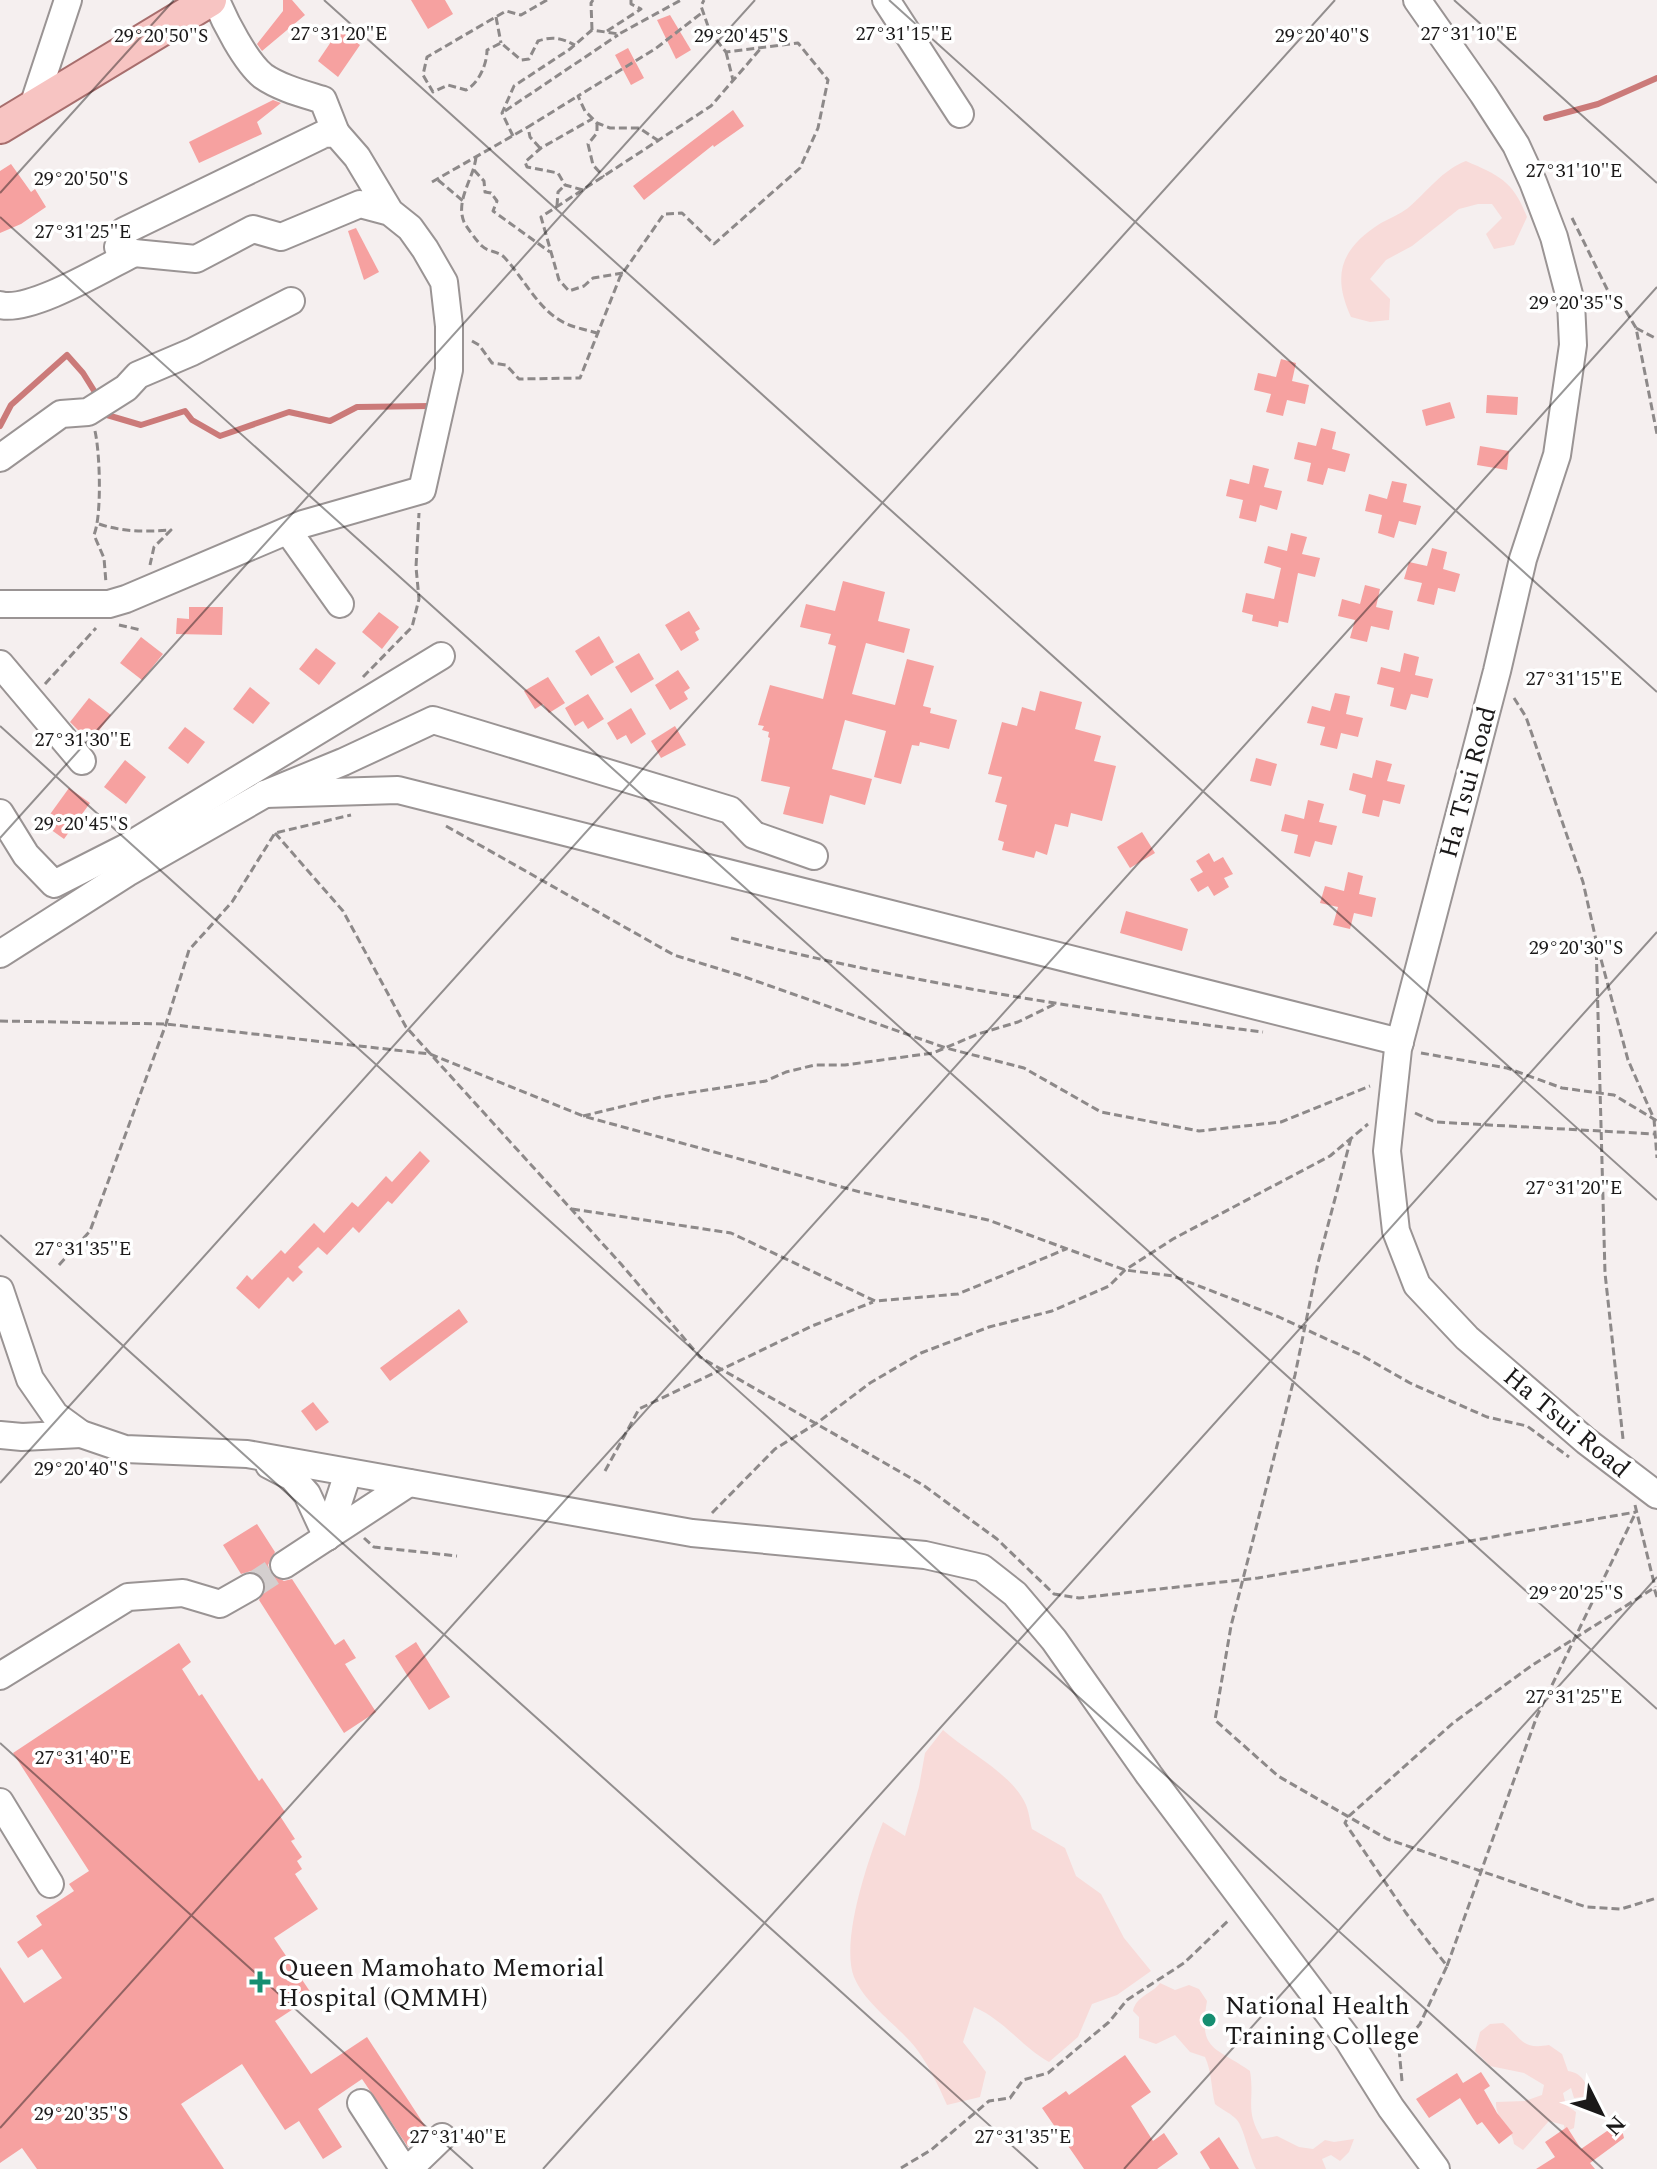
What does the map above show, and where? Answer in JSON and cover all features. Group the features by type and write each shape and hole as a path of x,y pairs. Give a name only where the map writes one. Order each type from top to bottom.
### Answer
{"main road":[{"path":"0,127 210,0"}],"street":[{"path":"32,109 68,0"},
{"path":"0,604 104,613 150,589 288,531 422,490 449,370 449,326 444,282 410,228 390,212 357,157 336,133 323,100 298,93 262,75 228,29 216,0"},
{"path":"886,0 960,114"},
{"name":"Ha Tsui Road","path":"1417,0 1516,145 1533,182 1554,237 1571,302 1573,345 1557,455 1523,559 1398,1055 1387,1151 1396,1231 1417,1285 1467,1338 1629,1474 1652,1503"},
{"path":"336,133 324,134 124,231 118,247 134,253 196,259 253,229 281,237 360,204 390,212"},
{"path":"0,305 10,307 40,299 134,253"},
{"path":"0,458 61,414 88,412 126,388 138,375 192,352 291,301"},
{"path":"288,531 340,604"},
{"path":"0,813 26,855 54,884 125,848 441,656"},
{"path":"0,664 82,761"},
{"path":"0,954 127,873 265,794 433,720 730,810 754,835 814,856"},
{"path":"265,794 398,790 1398,1055"},
{"path":"0,1290 30,1379 55,1415 81,1434 125,1449 247,1454 692,1533 925,1555 982,1568 1015,1594 1054,1640 1149,1775 1347,2038 1391,2108 1436,2169"},
{"path":"0,1435 81,1434"},
{"path":"247,1454 292,1477 307,1494 327,1537"},
{"path":"327,1537 348,1473"},
{"path":"284,1565 409,1483"},
{"path":"0,1676 128,1597 183,1593 220,1604 250,1587"},
{"path":"0,1802 50,1884"},
{"path":"361,2103 403,2168 416,2162 442,2137"}],"path":[{"path":"501,43 487,50 487,59 474,86 466,90 448,85 433,92 423,75 427,57 506,11 521,15 547,0"},
{"path":"592,30 593,0"},
{"path":"605,32 641,9 631,4 631,0"},
{"path":"502,113 619,34 681,0"},
{"path":"704,0 701,6 710,32 726,52 734,81"},
{"path":"432,182 655,49 703,12"},
{"path":"496,17 501,43 521,60 529,59 538,41 547,38 560,38 575,45"},
{"path":"592,30 619,34"},
{"path":"513,136 502,113 514,86 592,30"},
{"path":"449,326 479,345 492,363 506,365 519,379 580,378 623,273 664,214 682,213 714,244 800,168 818,128 828,80 798,43 726,52"},
{"path":"623,273 593,278 584,286 569,291 559,280 541,217 711,106 762,47"},
{"path":"578,96 597,123 610,128 639,128 659,141"},
{"path":"583,190 565,185 558,173 527,167 525,162 541,148 592,119"},
{"path":"597,123 597,133 588,144 593,165 604,177"},
{"path":"528,127 530,137 541,148"},
{"path":"476,157 464,192 464,225 473,232 483,248 501,253 538,301 565,324 598,333"},
{"path":"474,170 484,181 485,192 491,193 497,201 493,211 550,252"},
{"path":"437,179 463,201"},
{"path":"556,207 558,192 565,185"},
{"path":"1565,212 1576,222 1608,291 1623,306 1636,328 1657,434"},
{"path":"1636,328 1657,339"},
{"path":"32,701 89,638 104,613 104,558 94,535 99,524 97,434 88,412"},
{"path":"360,680 412,627 419,599 416,567 422,490"},
{"path":"99,524 135,531 171,530 154,547 150,561 150,589"},
{"path":"1497,671 1526,717 1583,882 1607,991 1628,1060 1656,1120 1657,1158"},
{"path":"59,1265 90,1231 166,1024 189,950 232,902 275,833 360,813"},
{"path":"443,824 674,955 946,1048 1024,1068 1101,1112 1199,1131 1281,1122 1398,1055 1507,1068 1562,1088 1614,1095 1656,1120"},
{"path":"275,833 343,911 406,1027 572,1209 700,1357 923,1485 997,1539 1054,1594 1079,1598 1243,1580 1636,1512 1652,1503"},
{"path":"731,938 926,982 1274,1034"},
{"path":"1596,940 1605,1273 1619,1421 1636,1512 1657,1596"},
{"path":"583,1116 661,1097 766,1081 815,1065 933,1053 978,1034 1018,1022 1058,1003"},
{"path":"0,1021 166,1024 430,1054 583,1116 860,1192 988,1220 1125,1270 1173,1276 1304,1328 1410,1383 1487,1417 1527,1426 1568,1457 1586,1441"},
{"path":"692,1533 775,1449 817,1423 870,1383 921,1353 989,1327 1052,1311 1109,1286 1125,1270 1173,1239 1330,1156 1393,1104 1435,1122 1655,1134"},
{"path":"1351,1138 1231,1626 1215,1720 1278,1776 1387,1839 1586,1907 1621,1909 1657,1898"},
{"path":"572,1209 731,1233 875,1301"},
{"path":"605,1471 639,1409 722,1369 812,1326 875,1301 958,1294 1067,1249"},
{"path":"1402,2087 1399,2049 1420,2024 1447,1966 1537,1716 1636,1512"},
{"path":"350,1523 374,1547 457,1556"},
{"path":"1447,1966 1406,1913 1345,1823 1348,1817 1453,1723 1531,1666 1654,1588 1657,1596"},
{"path":"901,2168 931,2150 989,2101 1010,2098 1023,2080 1048,2073 1109,2022 1127,2000 1184,1963 1220,1931 1244,1902"}],"shaded area":[{"path":"1466,161 1504,181 1522,205 1527,217 1514,245 1494,249 1486,234 1502,218 1492,204 1459,209 1412,246 1386,260 1370,279 1390,299 1389,320 1370,322 1351,317 1341,276 1348,253 1367,233 1408,208 1442,176"},
{"path":"943,1730 1011,1783 1026,1805 1032,1829 1065,1848 1076,1876 1101,1894 1124,1938 1151,1971 1117,1995 1092,2004 1078,2037 1049,2062 985,2012 974,2007 963,2042 986,2072 980,2097 947,2105 918,2051 859,1987 851,1961 853,1921 858,1899 883,1822 905,1836 925,1753"},
{"path":"1160,1983 1175,1990 1189,1985 1199,1989 1207,2001 1207,2039 1212,2046 1250,2071 1253,2120 1262,2139 1277,2136 1299,2147 1313,2149 1325,2140 1354,2139 1349,2152 1340,2161 1331,2155 1322,2159 1326,2169 1256,2169 1240,2124 1215,2104 1205,2057 1190,2052 1175,2035 1156,2044 1139,2038 1139,2017 1133,2011 1141,1998"},
{"path":"1503,2023 1523,2042 1533,2046 1549,2045 1562,2054 1568,2071 1581,2077 1591,2096 1574,2098 1571,2088 1563,2093 1566,2105 1576,2112 1574,2128 1565,2132 1564,2125 1549,2121 1523,2150 1514,2144 1498,2114 1496,2102 1525,2101 1542,2095 1544,2085 1524,2073 1490,2066 1475,2051 1480,2032 1490,2024"}],"building":[{"path":"283,0 292,0 305,15 262,51 257,44 283,11"},
{"path":"411,0 445,0 453,14 428,29"},
{"path":"670,15 691,50 676,59 657,20"},
{"path":"339,30 360,45 338,77 318,61"},
{"path":"628,48 644,78 631,85 615,55"},
{"path":"273,100 281,103 257,122 262,134 199,163 189,142"},
{"path":"733,110 744,126 713,145 644,200 633,186"},
{"path":"11,164 31,192 35,189 46,207 21,224 0,233 0,171"},
{"path":"356,228 379,272 364,280 348,231"},
{"path":"1281,359 1296,363 1292,381 1309,385 1305,404 1287,400 1283,416 1266,412 1271,394 1254,390 1258,373 1276,377"},
{"path":"1487,395 1518,397 1517,415 1486,413"},
{"path":"1450,402 1455,418 1426,426 1422,410"},
{"path":"1321,428 1336,432 1332,449 1350,454 1345,472 1328,468 1323,485 1307,481 1311,463 1294,459 1298,442 1316,446"},
{"path":"1480,446 1509,451 1507,470 1477,465"},
{"path":"1253,465 1269,469 1264,487 1282,491 1277,510 1260,505 1256,522 1239,518 1243,500 1226,496 1230,479 1249,484"},
{"path":"1392,481 1407,484 1403,502 1421,506 1416,525 1399,521 1394,538 1378,533 1382,515 1365,511 1369,494 1387,499"},
{"path":"1291,533 1307,537 1302,554 1320,558 1315,577 1298,573 1288,623 1279,621 1278,627 1252,621 1253,615 1242,612 1246,593 1274,599 1281,568 1264,563 1268,546 1287,551"},
{"path":"1432,548 1447,552 1443,569 1460,574 1455,592 1438,588 1434,605 1417,601 1422,583 1404,579 1409,562 1427,566"},
{"path":"843,581 885,592 878,621 910,629 904,653 866,643 852,694 895,705 907,659 934,666 923,706 931,708 930,713 957,720 949,749 920,742 919,746 912,745 901,784 874,777 886,731 845,720 832,769 872,779 865,805 830,795 823,824 783,814 790,787 761,781 770,738 769,732 762,730 764,726 758,725 770,685 823,699 836,646 828,644 831,634 800,627 806,604 835,611"},
{"path":"1365,585 1380,589 1376,607 1393,611 1389,630 1371,626 1367,642 1350,638 1355,620 1338,616 1342,599 1360,604"},
{"path":"189,607 223,607 222,635 176,634 177,618 189,619"},
{"path":"689,611 700,629 695,632 699,640 681,651 665,625"},
{"path":"379,612 399,627 382,649 362,632"},
{"path":"599,636 614,662 591,676 575,651"},
{"path":"141,637 163,654 142,680 120,663"},
{"path":"316,648 336,663 319,685 299,669"},
{"path":"639,653 654,679 631,693 615,667"},
{"path":"1404,653 1419,657 1415,675 1433,679 1428,698 1411,694 1406,710 1390,706 1394,688 1377,684 1381,667 1400,672"},
{"path":"678,670 690,688 684,692 688,699 670,710 655,685"},
{"path":"548,677 565,703 549,713 543,704 535,709 524,691"},
{"path":"250,687 270,703 253,724 233,709"},
{"path":"1040,691 1082,702 1075,729 1101,736 1094,761 1116,766 1102,821 1071,813 1068,827 1055,824 1047,855 1036,851 1034,858 1002,850 1004,842 998,840 1007,805 995,802 1002,777 988,774 1002,722 1017,726 1022,707 1035,711"},
{"path":"1335,693 1350,696 1346,714 1363,718 1358,737 1341,733 1337,749 1320,745 1325,727 1307,723 1312,706 1330,711"},
{"path":"588,694 604,719 588,729 583,721 575,726 565,708"},
{"path":"89,698 111,715 90,742 70,722"},
{"path":"631,708 646,734 631,744 626,735 617,740 607,723"},
{"path":"675,726 686,745 661,758 651,741"},
{"path":"185,727 205,742 188,764 168,748"},
{"path":"1256,758 1277,764 1271,786 1250,781"},
{"path":"125,760 146,777 126,804 104,787"},
{"path":"1376,760 1392,764 1387,781 1405,785 1400,804 1383,800 1379,817 1362,813 1366,795 1349,790 1353,773 1372,778"},
{"path":"69,788 90,803 64,839 43,824"},
{"path":"1308,800 1324,804 1319,822 1337,826 1332,845 1315,841 1310,857 1294,853 1298,835 1281,831 1285,814 1304,819"},
{"path":"1142,832 1155,853 1130,868 1117,847"},
{"path":"1209,853 1214,862 1223,857 1233,874 1224,878 1229,887 1214,896 1208,886 1198,892 1190,879 1203,872 1196,861"},
{"path":"1348,872 1363,876 1359,894 1376,898 1372,917 1354,913 1350,929 1333,925 1338,907 1320,903 1325,886 1344,891"},
{"path":"1126,911 1188,929 1182,951 1120,933"},
{"path":"420,1151 430,1161 392,1204 388,1201 359,1233 353,1227 327,1255 318,1247 298,1267 303,1272 293,1282 288,1277 259,1309 236,1288 247,1275 252,1280 281,1250 285,1254 314,1223 324,1233 352,1202 358,1207 386,1176 392,1182"},
{"path":"459,1309 468,1322 390,1381 380,1368"},
{"path":"313,1402 329,1422 316,1431 301,1411"},
{"path":"257,1524 275,1552 268,1565 271,1574 284,1581 292,1579 335,1645 344,1639 356,1658 345,1664 376,1712 344,1733 259,1600 266,1588 263,1578 251,1571 241,1574 223,1545"},
{"path":"416,1642 450,1697 429,1710 395,1656"},
{"path":"179,1643 191,1662 182,1669 259,1781 262,1778 285,1812 280,1816 302,1857 297,1861 302,1869 295,1874 318,1909 274,1938 313,1996 275,2021 311,2074 367,2037 427,2129 408,2147 362,2079 318,2109 342,2147 323,2159 299,2121 285,2130 242,2064 181,2104 224,2169 37,2169 22,2148 0,2163 0,1967 24,2003 62,1978 42,1949 28,1958 17,1942 42,1925 36,1916 74,1891 69,1884 89,1871 13,1753"},
{"path":"1125,2055 1151,2092 1131,2106 1153,2141 1164,2133 1178,2154 1157,2169 1084,2169 1042,2108 1066,2091 1069,2095"},
{"path":"1481,2072 1490,2086 1484,2090 1513,2133 1499,2144 1482,2122 1477,2125 1460,2098 1429,2118 1416,2099 1457,2073 1463,2083"},
{"path":"1620,2122 1624,2138 1590,2163 1595,2169 1536,2169 1555,2157 1545,2142 1567,2127 1581,2149"},
{"path":"1219,2137 1239,2169 1210,2169 1200,2152"}],"waterway":[{"path":"1546,118 1598,104 1657,78"},
{"path":"0,426 11,405 67,355 98,397"},
{"path":"105,411 107,415 141,425 185,411 192,420 220,436 289,412 330,421 357,407 430,406"}],"tunnel":[{"path":"250,1587 284,1565"}],"place":[{"name":"Queen Mamohato Memorial Hospital (QMMH)","path":"260,1982"},
{"name":"National Health Training College","path":"1209,2020"}]}
